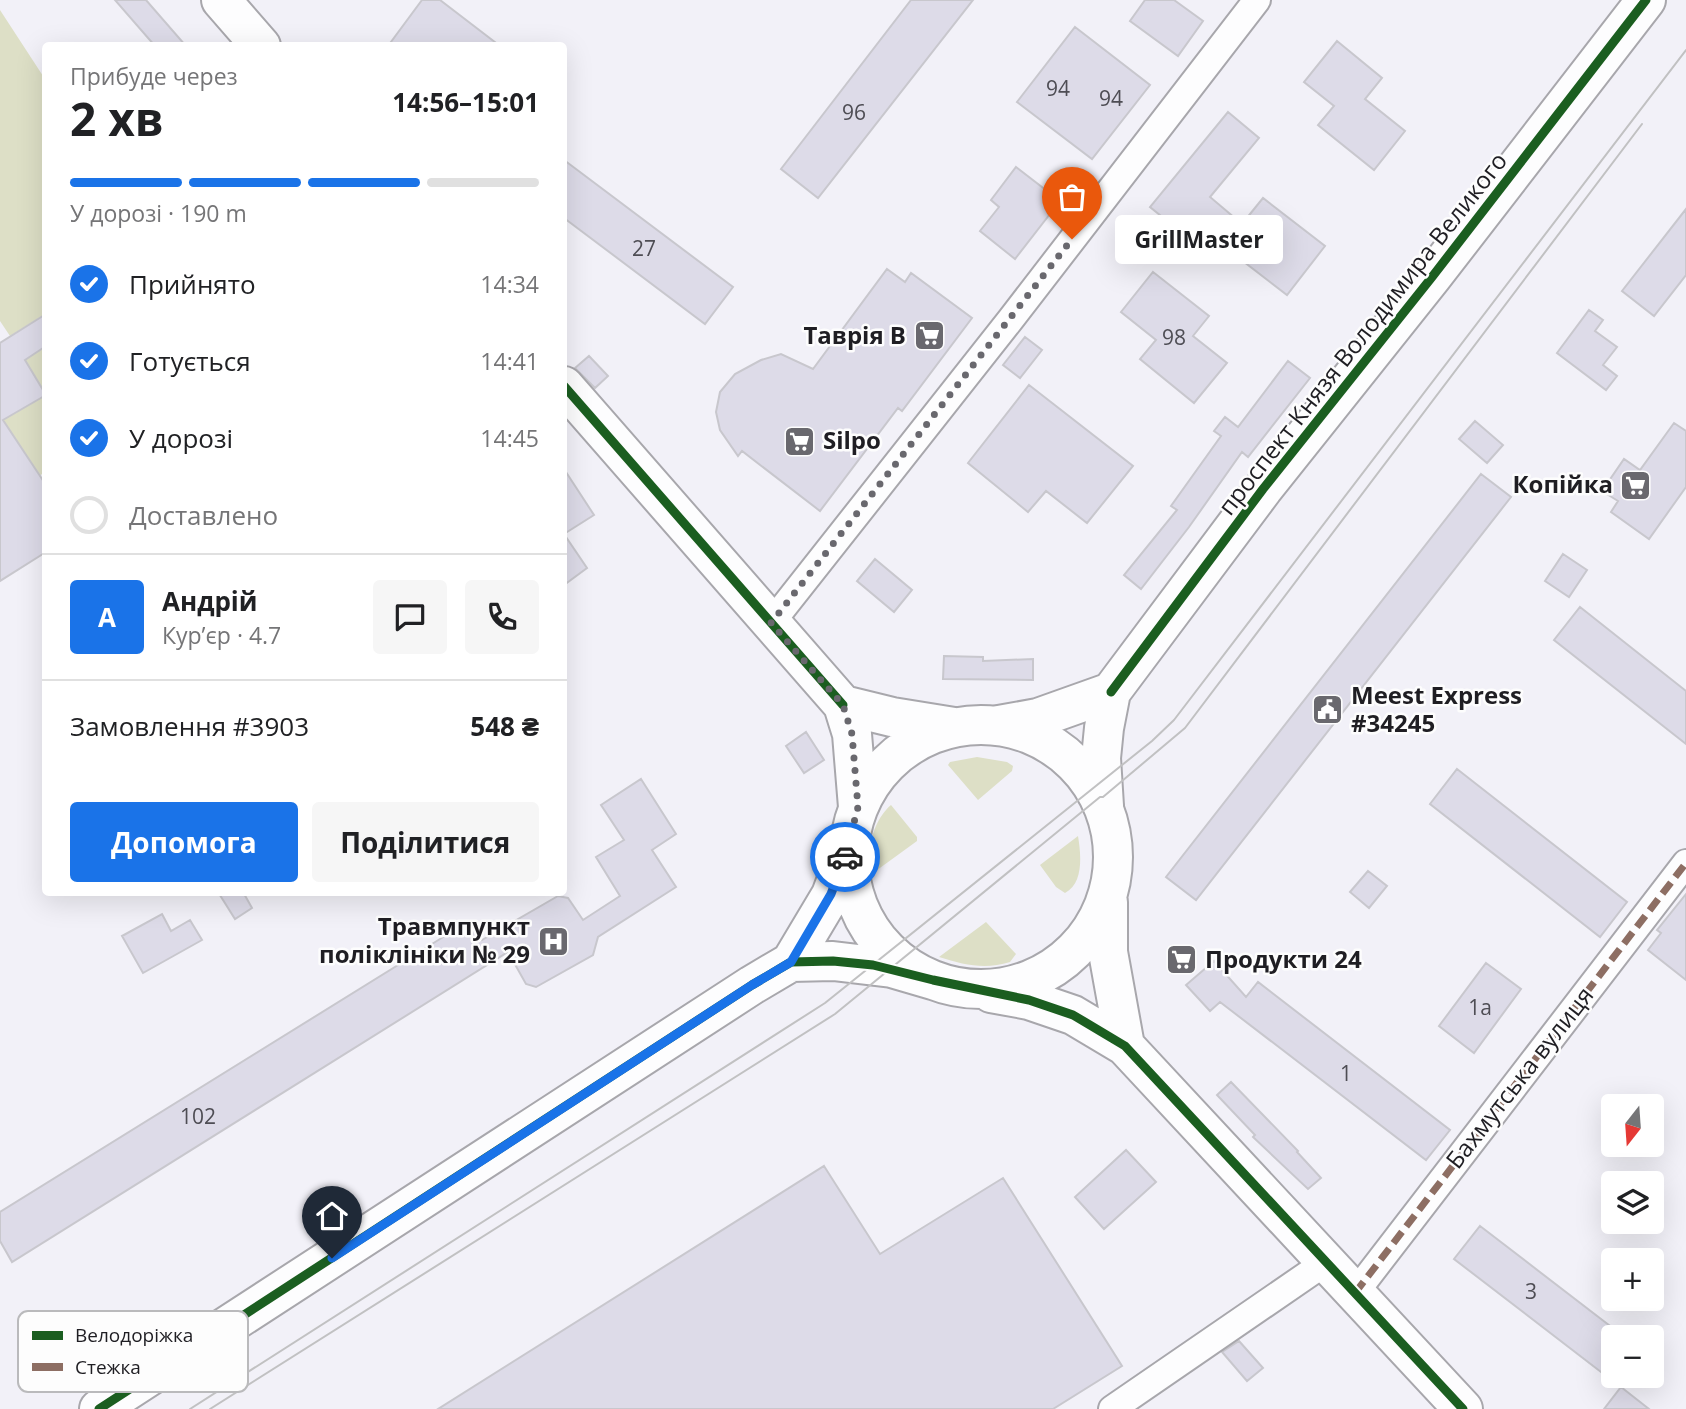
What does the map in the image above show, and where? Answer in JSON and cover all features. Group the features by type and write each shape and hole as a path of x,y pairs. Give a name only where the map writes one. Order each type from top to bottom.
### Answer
{"main road":[{"path":"221,0 258,42"},
{"name":"проспект Князя Володимира Великого","path":"1104,806 1101,758 1111,692 1263,489 1432,277 1646,0"},
{"path":"567,389 843,705 852,734 858,807"},
{"path":"843,705 892,717 954,727 999,725 1038,718 1111,692"},
{"path":"999,725 1037,736 1069,758 1094,788 1104,806 1112,835 1114,866 1108,896 1108,952 1125,1045"},
{"path":"248,1312 791,962 831,894 848,848 858,807 880,770 913,742 954,727"},
{"path":"848,848 851,886 865,922 889,953 933,980"},
{"path":"974,989 1018,985 1057,966 1088,935 1108,896"},
{"path":"791,962 832,961 873,965 1029,1000 1073,1015 1125,1045 1463,1409"},
{"path":"99,1409 125,1392"}],"street":[{"path":"771,623 1011,319 1257,0"},
{"name":"Бахмутська вулиця","path":"1355,1293 1686,863"},
{"path":"1112,1409 1326,1262"}],"green space":[{"path":"0,10 42,74 42,316 10,336 0,321"},
{"path":"42,348 42,388 25,360"},
{"path":"42,396 42,474 39,476 3,420"},
{"path":"977,757 1007,762 1013,766 1012,771 978,800 948,765 950,762"},
{"path":"891,805 917,837 917,841 873,873 870,865 872,837 875,827"},
{"path":"1078,836 1080,868 1075,882 1065,893 1056,887 1040,865"},
{"path":"986,922 1016,954 1010,962 974,966 939,957"}],"building":[{"path":"115,0 146,0 183,42 152,42"},
{"path":"422,0 440,0 495,42 391,42"},
{"path":"911,0 973,0 818,198 781,169"},
{"path":"1145,0 1174,0 1203,21 1178,56 1130,21"},
{"path":"1075,27 1150,85 1092,159 1017,102"},
{"path":"1337,41 1382,78 1365,99 1405,131 1374,170 1318,125 1334,106 1304,82"},
{"path":"1228,112 1259,138 1210,197 1242,224 1263,198 1325,246 1287,295 1222,245 1212,257 1150,207"},
{"path":"567,162 733,287 705,324 567,220"},
{"path":"1016,167 1060,201 1015,259 980,231 999,207 991,200"},
{"path":"1686,209 1686,275 1654,316 1622,291"},
{"path":"887,269 905,282 911,273 972,318 902,411 898,408 820,511 742,451 738,456 720,430 716,412 720,392 735,374 761,360 781,354 813,369"},
{"path":"1153,272 1209,316 1193,336 1227,363 1194,403 1140,359 1156,340 1121,312"},
{"path":"1589,310 1603,320 1595,331 1617,347 1603,365 1617,376 1606,390 1557,353"},
{"path":"42,317 42,349 25,360 42,388 42,397 3,420 42,479 42,555 0,581 0,343"},
{"path":"1025,337 1042,350 1020,378 1003,365"},
{"path":"589,356 608,376 595,388 575,368"},
{"path":"1288,361 1310,378 1248,457 1242,452 1141,589 1124,575 1177,510 1171,506 1221,436 1214,431 1225,417 1238,427"},
{"path":"1029,385 1133,466 1087,523 1046,491 1028,512 968,463"},
{"path":"1475,421 1503,445 1487,463 1459,439"},
{"path":"1674,423 1686,431 1686,487 1649,539 1611,512 1618,501 1602,491 1624,459 1640,470"},
{"path":"567,474 594,515 567,532"},
{"path":"1481,474 1511,497 1196,900 1166,877"},
{"path":"567,538 587,568 567,583"},
{"path":"1563,554 1587,570 1569,597 1545,581"},
{"path":"875,559 912,590 894,612 857,581"},
{"path":"1580,607 1686,691 1686,744 1554,640"},
{"path":"944,656 983,657 983,661 1033,659 1033,680 943,679"},
{"path":"806,732 824,760 804,773 786,746"},
{"path":"1457,769 1627,902 1600,937 1430,804"},
{"path":"641,779 676,834 652,850 676,887 598,937 593,955 536,987 526,984 508,952 12,1262 0,1241 0,1212 469,921 482,940 558,896 568,898 583,920 620,896 596,857 624,840 601,805"},
{"path":"1368,871 1387,886 1369,908 1350,892"},
{"path":"1686,894 1686,980 1648,950 1661,933 1657,930"},
{"path":"221,896 245,896 252,908 235,919"},
{"path":"162,914 171,931 190,920 202,940 143,973 122,936"},
{"path":"1214,961 1246,997 1258,982 1450,1130 1426,1160 1220,1002 1210,1011 1186,985"},
{"path":"1486,963 1521,989 1474,1053 1439,1026"},
{"path":"1231,1082 1321,1178 1308,1189 1253,1137 1255,1135 1217,1095"},
{"path":"1126,1150 1156,1182 1104,1229 1075,1197"},
{"path":"824,1166 880,1254 1003,1178 1122,1366 1053,1409 438,1409"},
{"path":"1480,1226 1609,1325 1601,1325 1601,1372 1454,1259"},
{"path":"1239,1341 1263,1368 1247,1381 1222,1352"},
{"path":"1622,1388 1649,1409 1604,1409"}],"tram line":[{"path":"248,1372 825,1003 1152,741 1174,720 1686,50"},
{"path":"248,1385 835,1014 1185,728 1642,124"},
{"path":"190,1409 217,1392"},
{"path":"210,1409 237,1392"}],"marked path":[{"path":"1355,1293 1686,863"}],"cycle path":[{"path":"1111,692 1263,489 1432,277 1646,0"},
{"path":"567,389 843,705"},
{"path":"248,1312 752,985 791,962 833,961 873,965 1029,1000 1073,1015 1125,1046 1463,1409"},
{"path":"99,1409 125,1392"}],"way so far":[{"path":"845,857 858,807 852,734 843,705 771,623 1072,239"}],"place":[{"name":"GrillMaster","path":"1072,239"},
{"name":"Таврія В","path":"929,336"},
{"name":"Silpo","path":"800,441"},
{"name":"Копійка","path":"1636,485"},
{"name":"Meest Express #34245","path":"1328,710"},
{"name":"Травмпункт поліклініки № 29","path":"553,941"},
{"name":"Продукти 24","path":"1182,960"}],"route":[{"path":"332,1258 791,962 831,894 845,857"}]}
